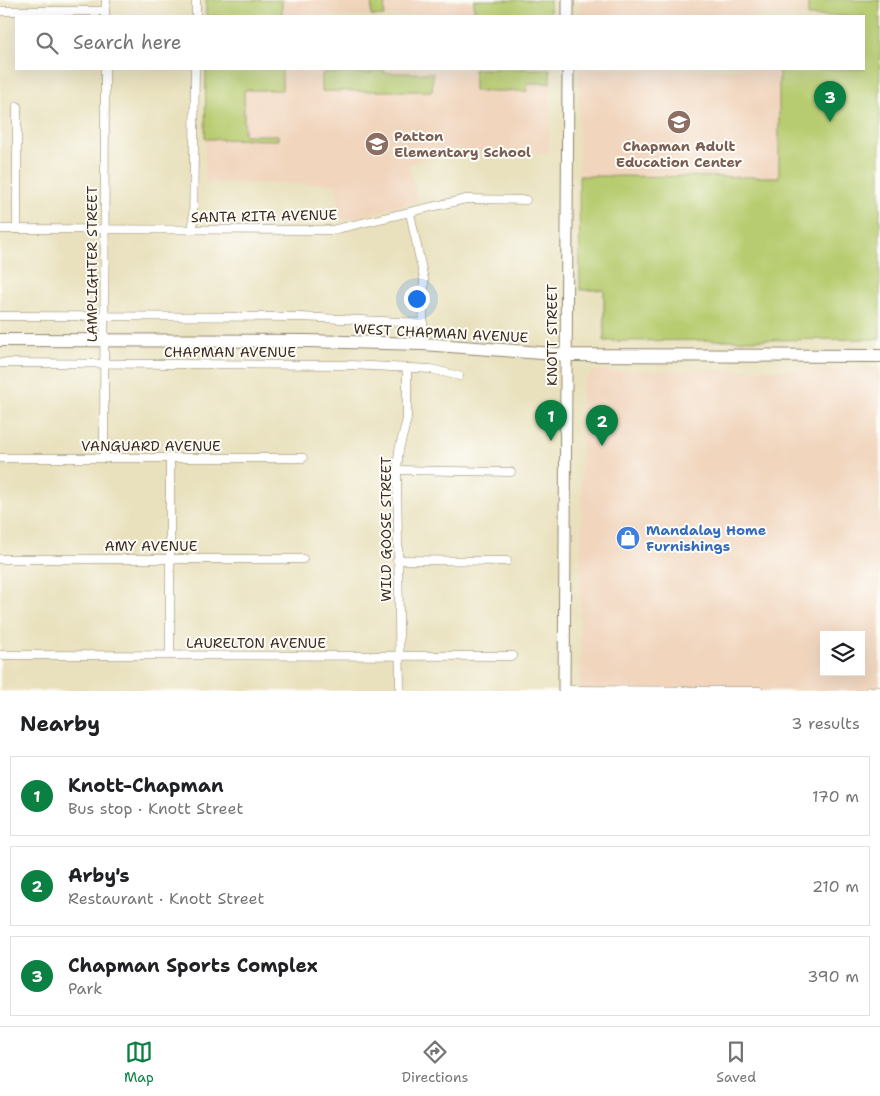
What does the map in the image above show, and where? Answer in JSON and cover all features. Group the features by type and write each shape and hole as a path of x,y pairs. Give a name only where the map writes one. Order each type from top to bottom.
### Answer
{"main road":[{"path":"568,0 568,15"},
{"name":"KNOTT STREET","path":"564,690 568,70"},
{"name":"WEST CHAPMAN AVENUE","path":"0,340 423,344 567,355 880,356"}],"street":[{"path":"0,12 105,14 106,0"},
{"path":"196,0 196,15"},
{"name":"LAMPLIGHTER STREET","path":"104,458 105,70"},
{"path":"193,230 195,70"},
{"path":"16,229 17,106"},
{"name":"SANTA RITA AVENUE","path":"0,229 332,230 466,199 526,200"},
{"path":"410,213 424,279 423,344"},
{"path":"0,316 300,317 423,323"},
{"name":"CHAPMAN AVENUE","path":"0,363 351,365 431,369 459,376"},
{"name":"WILD GOOSE STREET","path":"400,691 397,470 399,450 407,419 407,368"},
{"name":"VANGUARD AVENUE","path":"0,458 303,458"},
{"path":"170,458 170,655"},
{"path":"397,470 511,472"},
{"name":"AMY AVENUE","path":"0,559 303,559"},
{"path":"397,560 507,561"},
{"name":"LAURELTON AVENUE","path":"0,655 513,656"},
{"path":"564,690 759,691"},
{"path":"870,691 880,691"}],"shaded area":[{"path":"206,0 550,0 550,15 206,15"},
{"path":"580,0 808,0 808,15 580,15"},
{"name":"Patton Elementary School","path":"206,70 550,70 549,153 452,152 408,164 418,202 342,221 336,184 205,183"},
{"name":"Chapman Adult Education Center","path":"579,70 779,70 779,177 579,176"},
{"path":"880,369 880,691 580,691 582,383 594,371"}],"green space":[{"path":"206,0 282,0 282,15 206,15"},
{"path":"372,0 385,0 384,15 371,15"},
{"path":"474,0 550,0 550,15 474,15"},
{"path":"808,0 880,0 880,339 604,341 604,290 580,290 579,176 779,177 779,70 865,70 865,15 808,15"},
{"path":"206,70 282,70 282,90 244,90 244,135 278,135 278,140 205,139"},
{"path":"371,70 384,70 384,73 433,73 432,91 322,91 322,73 371,73"},
{"path":"474,70 550,70 550,83 528,83 527,91 474,91"}],"place":[{"name":"Chapman Adult Education Center","path":"679,122"},
{"name":"Chapman Sports Complex","path":"830,122"},
{"name":"Patton Elementary School","path":"377,144"},
{"name":"Knott-Chapman","path":"551,441"},
{"name":"Arby's","path":"602,446"},
{"name":"Mandalay Home Furnishings","path":"628,538"}]}
